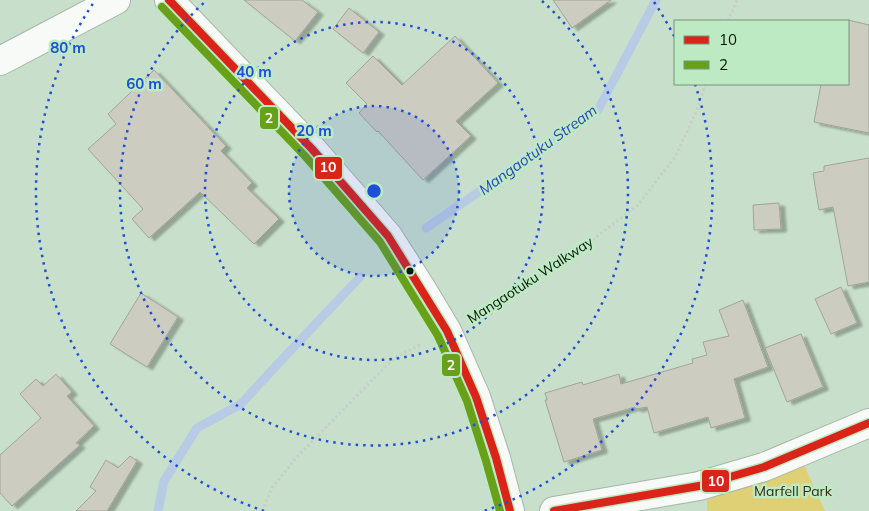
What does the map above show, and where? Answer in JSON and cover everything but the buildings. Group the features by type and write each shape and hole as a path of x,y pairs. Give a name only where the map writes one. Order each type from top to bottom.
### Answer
{"street":[{"path":"0,60 116,0"},
{"path":"169,0 312,149 388,236 447,331 476,397 496,458 510,511"},
{"path":"554,511 698,486 764,467 869,424"}],"path":[{"path":"728,20 737,0"},
{"name":"Mangaotuku Walkway","path":"262,511 272,488 295,460 394,358 468,321 574,254 637,206 675,156 698,108 705,85"}],"green space":[{"name":"Marfell Park","path":"804,465 825,511 707,511 707,500"}],"waterway":[{"name":"Mangaotuku Stream","path":"426,228 598,110 656,0"},
{"name":"Mangaotuku Stream","path":"158,511 164,481 197,428 241,404 360,277"}],"transit line":[{"name":"10","path":"169,0 312,149 388,236 447,331 476,397 496,458 510,511"},
{"name":"2","path":"162,7 305,156 380,242 438,336 467,401 500,511"},
{"name":"10","path":"554,511 699,486 764,467 869,423"}]}
